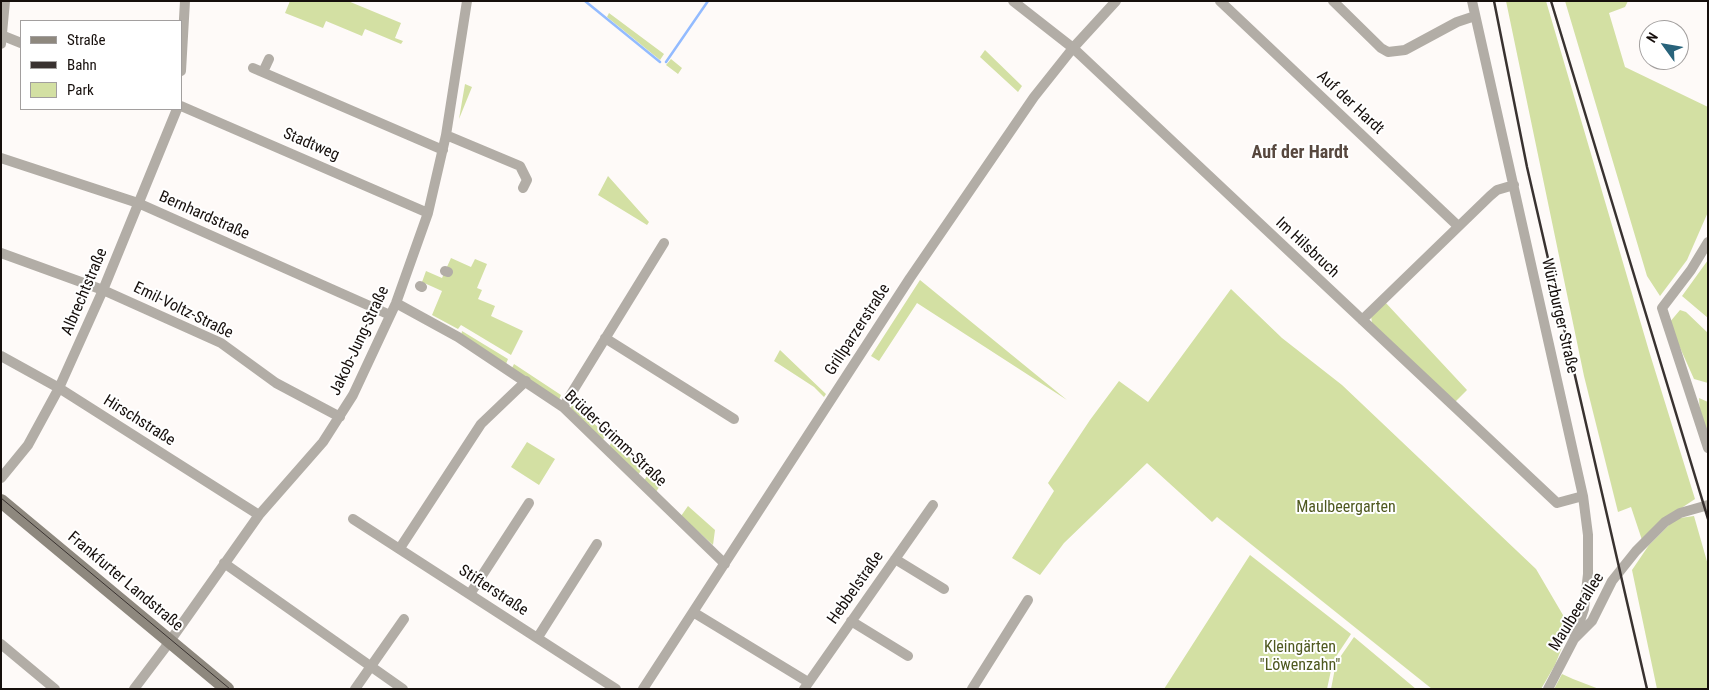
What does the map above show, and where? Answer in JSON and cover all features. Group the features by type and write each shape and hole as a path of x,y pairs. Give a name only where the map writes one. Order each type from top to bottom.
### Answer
{"street":[{"path":"5,1 2,39 20,43"},
{"path":"182,54 185,1"},
{"name":"Jakob-Jung-Straße","path":"134,689 259,516 323,442 340,417 396,303 428,213 443,150 467,1"},
{"name":"Im Hilsbruch","path":"1012,1 1073,48 1557,503 1582,496"},
{"name":"Grillparzerstraße","path":"643,689 914,273 1034,97 1073,48 1116,1"},
{"name":"Auf der Hardt","path":"1220,1 1458,226"},
{"path":"1333,1 1381,48 1388,52 1405,50 1457,22 1475,16"},
{"name":"Würzburger Straße","path":"1472,1 1582,496 1588,535 1588,574 1584,609 1574,639"},
{"path":"268,59 258,70 443,150"},
{"name":"Stadtweg","path":"182,106 428,213"},
{"name":"Albrechtstraße","path":"1,478 28,445 59,388 103,290 177,110"},
{"path":"446,135 520,166 527,180 524,188"},
{"name":"Bernhardstraße","path":"1,158 138,204 390,315"},
{"path":"1362,320 1497,190 1514,185"},
{"path":"1708,242 1691,270 1662,308 1708,448"},
{"path":"563,407 664,243"},
{"name":"Emil-Voltz-Straße","path":"1,253 103,290 222,344 276,383 340,417"},
{"name":"Brüder-Grimm-Straße","path":"396,303 458,337 563,407 724,564"},
{"path":"605,338 734,419"},
{"name":"Hirschstraße","path":"1,356 59,388 259,516"},
{"path":"400,548 481,424 526,381"},
{"name":"Frankfurter Landstraße","path":"1,502 226,689"},
{"path":"470,594 530,502"},
{"name":"Maulbeerallee","path":"1548,689 1574,639 1592,621 1612,581 1648,537 1665,522 1680,513 1708,505"},
{"name":"Hebbelstraße","path":"806,686 933,506"},
{"name":"Stifterstraße","path":"353,519 616,689"},
{"path":"538,637 597,544"},
{"path":"895,558 944,589"},
{"path":"224,563 403,689"},
{"path":"972,689 1028,600"},
{"path":"694,612 806,686"},
{"path":"355,689 404,619"},
{"path":"851,621 908,656"},
{"path":"1,644 55,689"}],"green space":[{"path":"290,1 348,1 401,23 395,38 403,41 401,44 365,29 362,36 326,21 323,28 285,13"},
{"path":"1506,1 1546,1 1649,351 1695,499 1671,515 1642,540 1631,507 1618,512 1584,376"},
{"path":"1565,1 1628,1 1625,7 1609,13 1625,67 1708,107 1708,212 1687,260 1660,296 1647,276"},
{"path":"609,13 664,54 660,60 607,17"},
{"path":"985,50 1022,86 1018,92 980,57"},
{"path":"671,59 682,68 678,74 666,65"},
{"path":"465,84 472,87 459,119"},
{"path":"608,176 649,222 647,225 598,195"},
{"path":"451,258 471,267 475,259 487,264 477,288 482,290 478,299 495,306 491,316 523,331 511,355 461,325 458,329 432,315 442,291 422,282 426,271 442,278"},
{"path":"1708,260 1708,318 1682,296"},
{"path":"920,280 1067,400 917,303 879,361 871,356"},
{"name":"Maulbeergarten","path":"1231,289 1282,338 1342,385 1536,569 1570,627 1555,665 1541,689 1432,689 1217,517 1212,522 1147,463 1064,543 1040,575 1012,558 1054,491 1048,483 1090,420 1119,381 1148,402"},
{"path":"1385,302 1467,390 1455,402 1372,323 1371,316"},
{"path":"1680,310 1686,312 1708,333 1708,383 1694,379 1669,323"},
{"path":"462,331 508,359 506,364 461,336"},
{"path":"780,350 826,394 824,397 814,387 774,361"},
{"path":"514,364 561,395 559,400 512,368"},
{"path":"1699,398 1708,402 1708,441 1700,413"},
{"path":"573,403 606,435 602,441 570,409"},
{"path":"612,441 642,469 638,475 609,447"},
{"path":"527,442 555,459 539,485 511,467"},
{"path":"648,474 661,484 656,492 644,481"},
{"path":"688,506 715,530 713,545 681,516"},
{"path":"1694,516 1708,565 1708,689 1657,689 1632,570 1649,545 1672,522 1680,518"},
{"name":"Kleingärten \"Löwenzahn\"","path":"1250,555 1351,634 1333,661 1327,689 1164,689"},
{"path":"1354,637 1416,689 1331,689 1336,663"},
{"path":"1562,674 1573,679 1599,689 1554,689"}],"waterway":[{"path":"585,1 660,62"},
{"path":"666,62 708,1"}],"tram line":[{"path":"1,498 230,689"}],"railway":[{"path":"1494,1 1527,167 1647,689"},
{"path":"1551,1 1708,519"}],"district":[{"name":"Auf der Hardt","path":"1300,153"}]}
